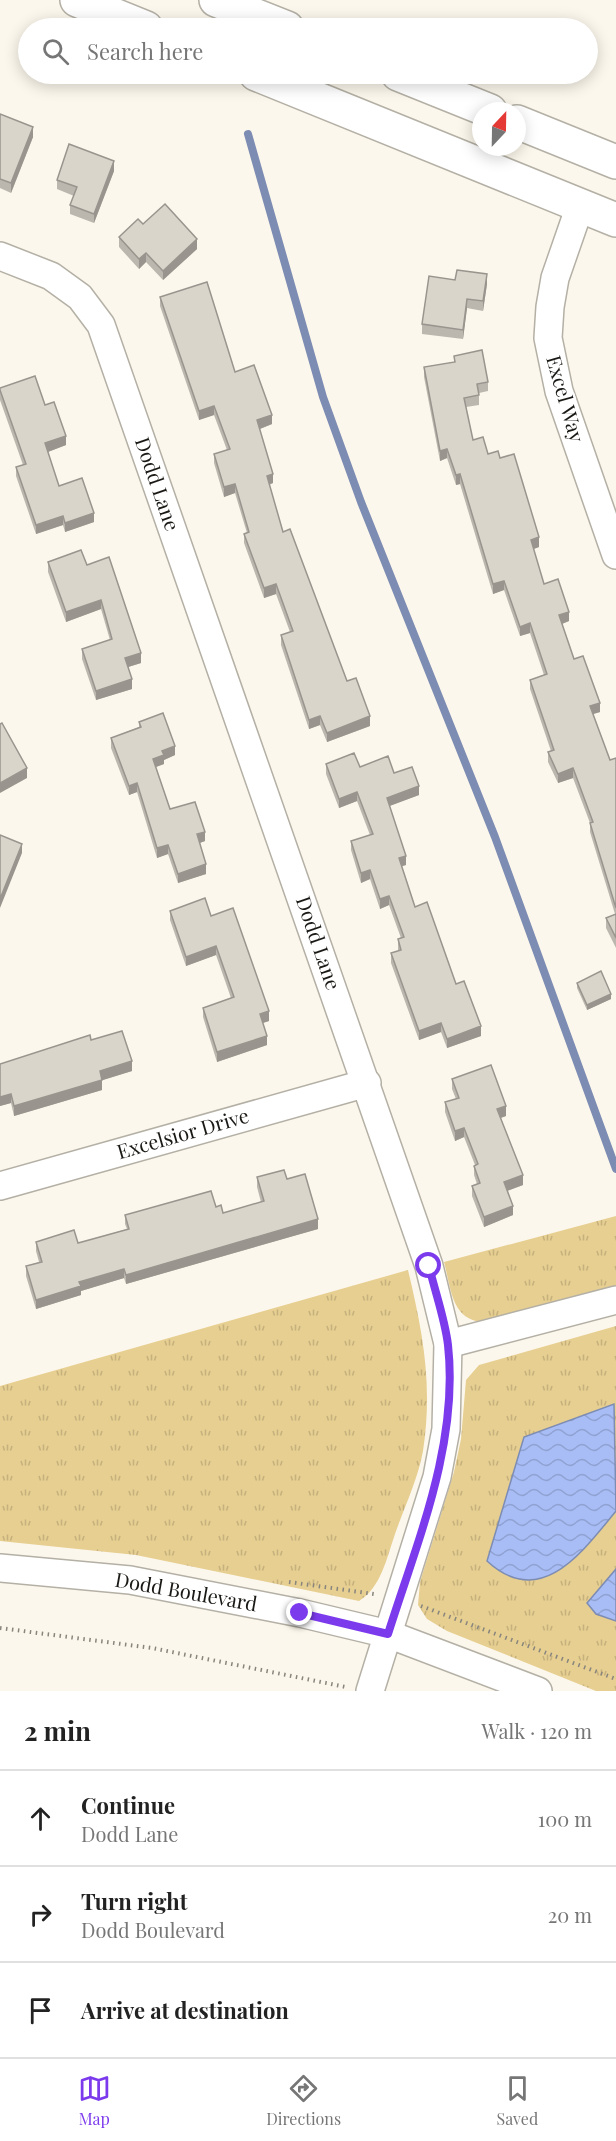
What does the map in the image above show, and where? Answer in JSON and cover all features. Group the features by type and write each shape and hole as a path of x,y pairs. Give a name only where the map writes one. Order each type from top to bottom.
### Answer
{"main road":[{"path":"77,0 121,18"},
{"path":"216,0 261,18"},
{"path":"281,84 616,220"},
{"path":"423,84 472,104"},
{"path":"526,126 616,162"}],"street":[{"name":"Excel Way","path":"580,206 555,279 548,339 559,391 616,555"},
{"name":"Dodd Lane","path":"0,256 51,276 80,297 101,325 429,1266 448,1344 446,1429 437,1477 388,1634 359,1689"},
{"name":"Excelsior Drive","path":"0,1186 367,1083"},
{"path":"448,1344 616,1300"},
{"name":"Dodd Boulevard","path":"0,1568 130,1580 300,1613 388,1634 538,1691"}],"path":[{"path":"0,1628 152,1648 359,1689"}],"green space":[{"path":"616,1216 616,1287 483,1322 472,1320 458,1309 444,1262"},
{"path":"408,1270 422,1338 427,1381 423,1451 414,1483 382,1571 373,1588 359,1601 136,1555 0,1541 0,1386"},
{"path":"616,1326 616,1691 596,1691 447,1631 427,1619 418,1605 420,1582 454,1472 461,1439 466,1380 479,1365"}],"water":[{"path":"614,1404 616,1511 575,1558 543,1578 525,1580 507,1575 487,1561 524,1437"},
{"path":"616,1569 616,1621 596,1614 587,1603"}],"building":[{"path":"0,114 33,127 11,183 0,179"},
{"path":"69,144 114,161 94,214 70,205 77,187 57,180"},
{"path":"165,204 197,239 163,271 146,253 139,259 119,237 138,219 143,224"},
{"path":"457,270 487,274 483,301 467,299 463,330 422,324 429,276 455,280"},
{"path":"207,282 235,372 254,365 272,415 257,420 273,474 267,476 283,532 290,529 347,681 356,678 370,716 327,733 320,716 309,720 281,635 293,631 276,584 264,588 244,534 249,532 235,484 224,487 214,454 230,449 214,406 199,411 160,297"},
{"path":"482,350 488,382 477,384 479,395 464,398 473,440 483,437 488,454 498,451 500,458 514,454 539,537 531,540 544,584 558,579 569,612 559,615 574,659 583,656 600,703 590,706 610,760 616,758 616,908 590,823 593,822 573,768 558,774 548,752 554,750 530,680 547,674 530,623 520,627 504,581 493,584 460,474 456,475 447,449 440,451 424,367 455,362 454,356"},
{"path":"35,376 45,405 54,402 66,436 45,443 59,486 82,478 94,513 65,523 63,516 36,525 16,467 26,464 0,390 0,388"},
{"path":"81,550 87,565 109,557 141,653 125,658 132,679 96,691 82,649 112,639 101,600 66,612 48,562"},
{"path":"163,713 175,746 162,751 164,755 153,759 170,809 195,802 205,832 197,834 206,864 178,874 168,845 157,848 137,783 129,786 111,738 141,727 139,722"},
{"path":"2,723 27,768 0,783 0,724"},
{"path":"354,753 360,767 388,756 394,773 412,767 419,786 387,798 406,856 399,858 415,907 427,902 456,984 464,981 481,1026 447,1039 441,1023 419,1031 391,953 401,950 398,939 404,937 389,896 380,899 370,870 361,873 351,841 373,834 357,792 339,799 326,764"},
{"path":"0,835 22,844 0,899"},
{"path":"205,898 211,916 233,908 269,1011 260,1014 267,1036 217,1052 203,1008 234,997 216,946 186,957 170,911"},
{"path":"616,914 616,938 606,918"},
{"path":"601,971 611,994 587,1005 577,983"},
{"path":"122,1031 132,1061 100,1071 102,1080 14,1106 11,1094 0,1097 0,1064 90,1035 91,1040"},
{"path":"491,1065 506,1106 497,1109 523,1175 504,1182 513,1206 484,1217 472,1186 480,1183 474,1166 478,1164 464,1128 455,1131 445,1102 459,1098 452,1079"},
{"path":"284,1170 287,1179 305,1174 318,1219 126,1275 124,1269 79,1282 81,1286 36,1300 26,1266 42,1262 36,1242 74,1230 78,1243 129,1229 125,1215 211,1191 216,1207 221,1205 223,1213 264,1201 257,1177"}],"waterway":[{"path":"248,134 323,397 361,502 495,837 616,1169"}],"route":[{"path":"300,1613 388,1634 437,1477 446,1429 448,1344 429,1266"}]}
